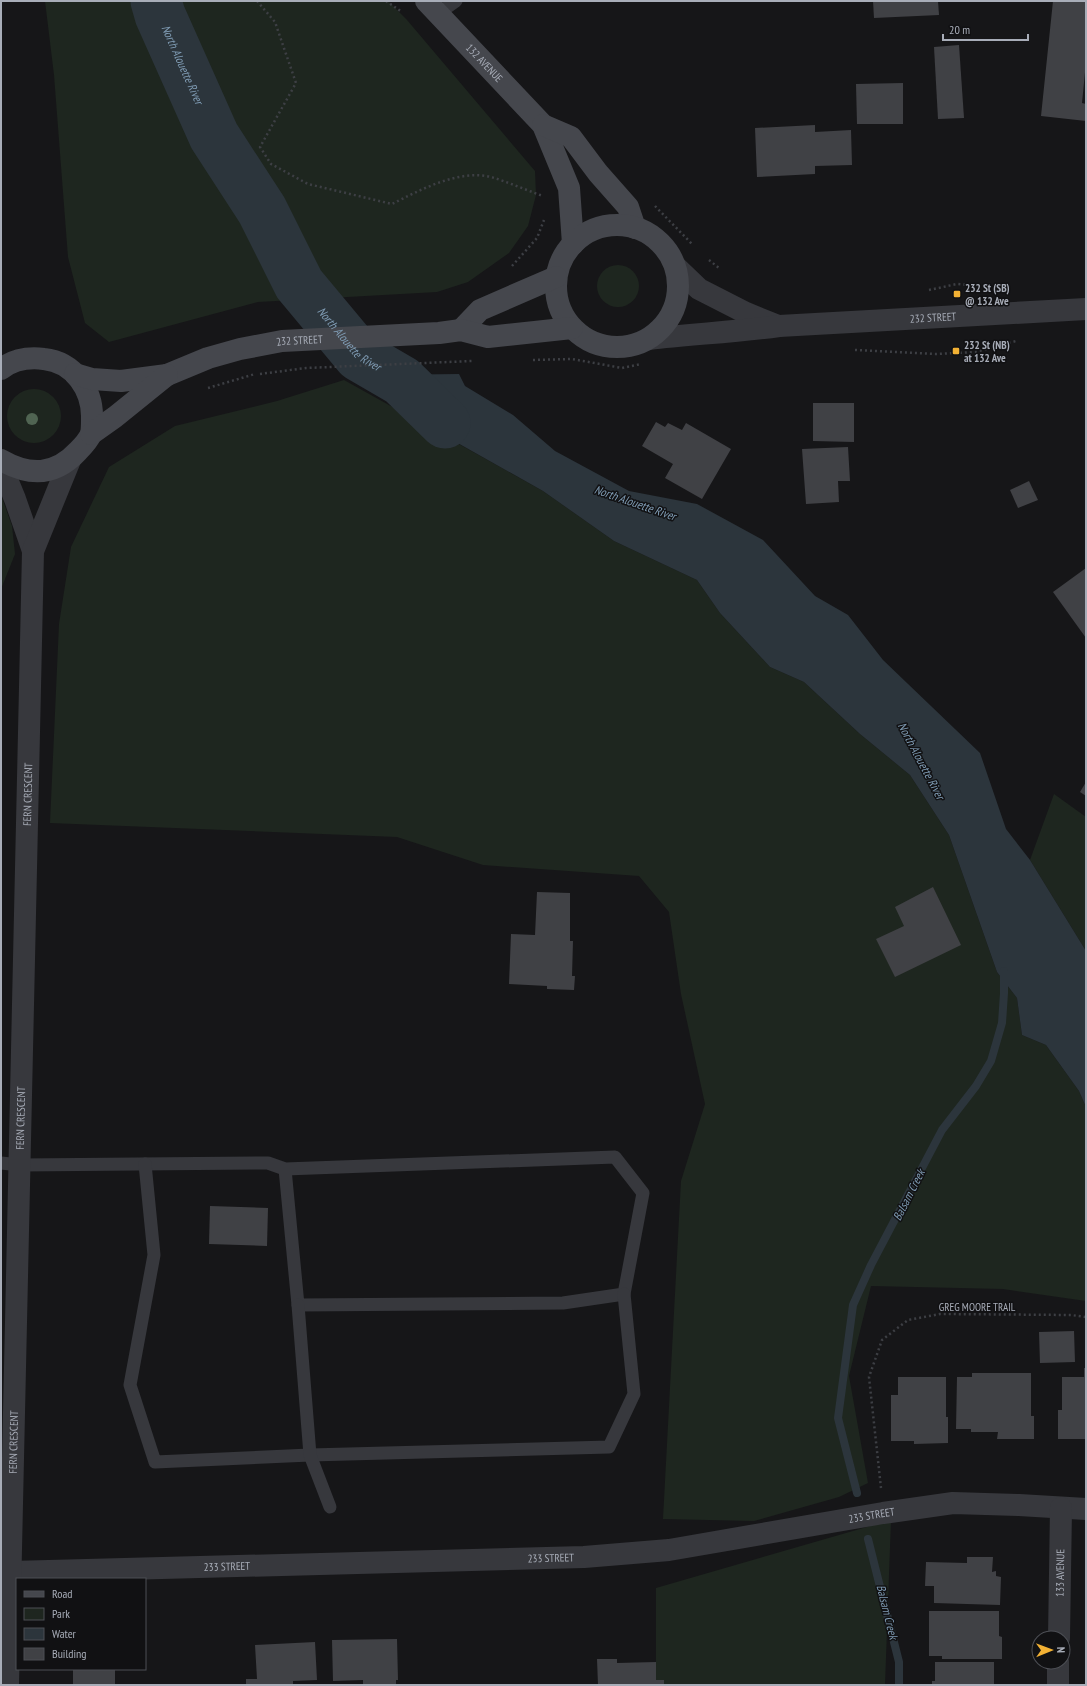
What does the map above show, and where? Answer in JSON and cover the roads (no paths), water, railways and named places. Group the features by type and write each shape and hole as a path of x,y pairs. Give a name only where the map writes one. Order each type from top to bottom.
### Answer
{"main road":[{"name":"132 AVENUE","path":"440,5 543,125 569,188 573,244"},
{"name":"132 AVENUE","path":"543,125 571,137 598,173 628,207 635,228"},
{"path":"614,225 635,228 652,236 666,250 675,266 678,287 674,307 664,325 649,339 629,346 608,347 588,341 572,328 558,304 556,277 573,244 594,229 614,225"},
{"path":"461,330 480,310 556,277"},
{"name":"232 STREET","path":"76,374 92,379 121,381 167,374 208,358 240,348 282,341 439,333 461,330 488,337 572,328"},
{"path":"1,369 8,363 29,357 54,360 76,374 87,390 92,409 91,434"},
{"name":"232 STREET","path":"1,460 16,469 35,472 54,469 70,460 83,446 91,434 115,417 167,374"}],"street":[{"name":"232 STREET","path":"675,266 699,289 746,313 779,326"},
{"name":"232 STREET","path":"649,339 779,326 1086,309"},
{"name":"FERN CRESCENT","path":"8,1685 12,1572 10,1164 33,550 70,460"},
{"name":"FERN CRESCENT","path":"1,465 33,550"},
{"name":"233 STREET","path":"12,1572 584,1557 669,1550 883,1512 953,1503 1019,1505 1086,1510"},
{"name":"133 AVENUE","path":"1059,1630 1061,1508"},
{"path":"1058,1670 1058,1685"}],"lane":[{"path":"10,1164 268,1163 285,1169 615,1157 642,1193 624,1294 634,1394 609,1447 310,1455 155,1462 130,1385 154,1255 146,1164"},
{"path":"285,1169 310,1455 330,1507"},
{"path":"298,1305 563,1303 624,1294"}],"water":[{"path":"459,374 465,386 513,415 555,451 629,491 697,504 763,540 815,596 848,615 883,660 980,753 1006,829 1030,860 1086,951 1086,1107 1079,1091 1046,1045 1022,1035 1017,998 997,972 949,835 910,775 860,734 804,682 770,667 720,613 697,580 614,541 543,491 392,406 380,375"}],"waterway":[{"name":"North Alouette River","path":"156,1 160,15 214,136 262,210 299,284 359,356 402,381 445,423"},
{"name":"Balsam Creek","path":"857,1493 838,1418 853,1305 871,1265 942,1130 976,1086 991,1061 1002,1023 1004,971"},
{"name":"Balsam Creek","path":"868,1539 899,1662 899,1685"}],"place":[{"name":"232 St (SB) @ 132 Ave","path":"957,294"},
{"name":"232 St (NB) at 132 Ave","path":"956,351"}]}
